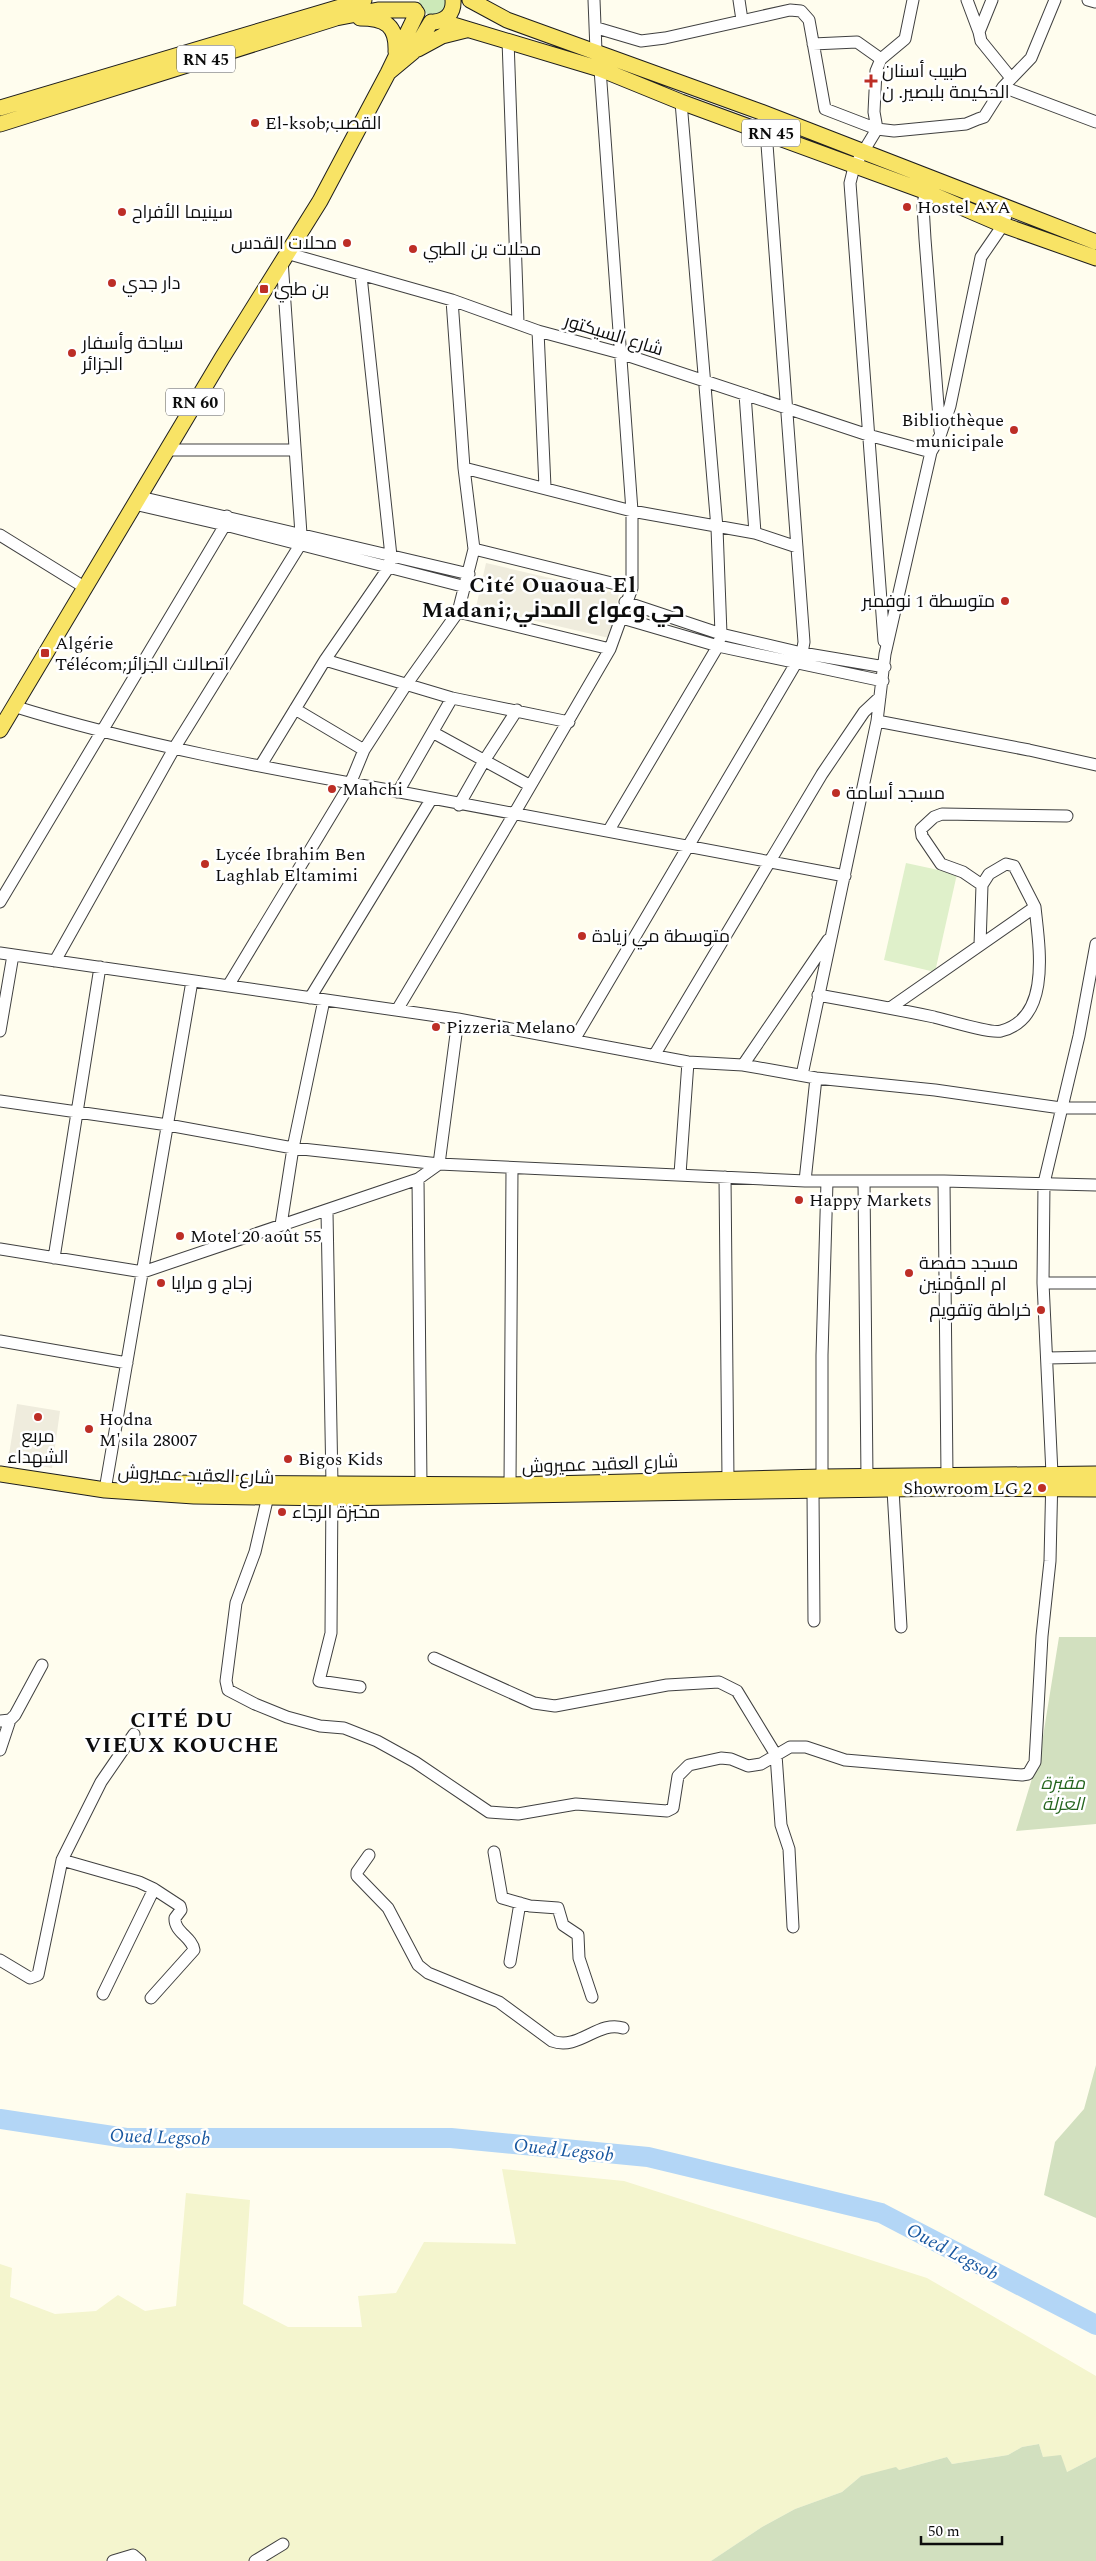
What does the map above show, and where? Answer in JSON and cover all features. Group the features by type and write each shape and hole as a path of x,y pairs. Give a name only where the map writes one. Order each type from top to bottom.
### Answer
{"main road":[{"name":"RN 45","path":"0,108 364,0"},
{"path":"415,8 420,17 436,22 449,15 454,0"},
{"name":"RN 45","path":"476,1 507,20 863,151 1096,242"},
{"name":"RN 45","path":"0,124 336,18 378,10 415,8"},
{"name":"RN 60","path":"0,730 84,587 284,257 320,201 388,73 415,8"},
{"path":"336,18 365,18 383,21 395,34 396,52"},
{"name":"RN 45","path":"436,22 508,40 600,69 681,102 766,131 854,167 924,191 1003,225 1096,258"},
{"name":"RN 60","path":"388,73 413,52 436,22"},
{"path":"413,52 442,36 469,29"},
{"name":"شارع العقيد عميروش","path":"0,1474 106,1490 194,1496 268,1496 421,1486 947,1475 1052,1481 1096,1489"},
{"name":"شارع العقيد عميروش","path":"106,1490 157,1483 332,1491 813,1492 893,1490 1052,1481 1096,1474"}],"street":[{"path":"594,0 597,28 596,52"},
{"path":"738,0 742,20"},
{"path":"886,654 850,183 854,167 876,129 874,112 875,78 881,59 905,39 913,0"},
{"path":"967,0 981,41 1011,78"},
{"path":"979,32 992,0"},
{"path":"597,28 641,41 665,38 790,10 801,10 809,20 825,109 876,129 902,131 966,124 984,117 1003,87 1031,58 1055,0"},
{"path":"508,40 518,324"},
{"path":"813,44 857,42 881,59"},
{"path":"397,1010 610,649 622,618 625,602 632,588 632,511 600,69"},
{"path":"1003,87 1096,122"},
{"path":"609,830 718,646 721,634 717,528 681,102"},
{"path":"574,1040 794,663 802,653 804,642 766,131"},
{"path":"929,176 924,191 925,239 940,436"},
{"path":"802,1075 877,721 886,654 931,452 940,436 954,389 981,257 1003,225 1008,209"},
{"path":"55,961 175,747 300,540 284,257"},
{"name":"شارع السيكتور","path":"284,257 452,300 538,331 620,353 868,436 931,452"},
{"path":"261,765 325,660 390,562 361,276"},
{"path":"228,986 350,784 364,750 406,685 458,612 466,587 474,549 464,468 452,300"},
{"path":"538,331 545,487"},
{"path":"745,394 755,533"},
{"path":"167,450 294,450"},
{"path":"464,468 545,487 632,511 717,528 755,533 797,547"},
{"path":"137,500 390,562 466,587"},
{"path":"0,902 226,521"},
{"path":"0,535 84,587"},
{"path":"474,549 632,588"},
{"path":"390,562 469,574"},
{"path":"625,602 721,634 802,653 885,667"},
{"path":"458,612 610,649"},
{"path":"622,618 718,646 883,681"},
{"path":"325,660 452,698 568,722"},
{"path":"655,1054 822,774 864,712 880,697"},
{"path":"398,792 452,698"},
{"path":"13,706 100,732 350,784 609,830 845,876"},
{"path":"295,709 364,750"},
{"path":"459,804 517,710"},
{"path":"877,721 1029,750 1096,765"},
{"path":"434,732 529,785"},
{"path":"310,998 432,798"},
{"path":"982,885 963,872 941,864 922,836 921,829 934,817 942,814 956,813 1008,816 1067,816"},
{"path":"818,995 890,1008 999,1032 1019,1022 1036,996 1038,980 1040,955 1035,907 1014,866 1006,864 990,874 982,885 980,945"},
{"path":"890,1008 1035,907"},
{"path":"743,1065 832,934"},
{"path":"268,1496 255,1552 234,1611 226,1688 232,1693 287,1716 320,1726 344,1728 377,1741 415,1762 489,1812 518,1814 576,1804 667,1811 674,1806 678,1776 689,1765 721,1758 731,1758 748,1766 761,1764 790,1747 806,1747 845,1760 1022,1776 1028,1774 1035,1762 1042,1636 1050,1561 1052,1481 1043,1283 1044,1183 1080,1036 1096,944"},
{"path":"0,953 458,1019 655,1054 688,1062 743,1065 816,1078 935,1090 1061,1108 1096,1108"},
{"path":"0,1031 13,954"},
{"path":"54,1258 100,967"},
{"path":"106,1490 192,980"},
{"path":"281,1225 293,1148 324,1000"},
{"path":"0,1249 143,1272 418,1180 439,1164 458,1019"},
{"path":"680,1174 688,1062"},
{"path":"805,1182 816,1078"},
{"path":"0,1101 168,1125 293,1148 439,1164 512,1169 680,1174 805,1182 944,1181 1096,1185"},
{"path":"510,1485 512,1169"},
{"path":"726,1177 728,1479"},
{"path":"418,1180 421,1486"},
{"path":"822,1477 822,1355 827,1181"},
{"path":"944,1181 947,1475"},
{"path":"864,1182 868,1477"},
{"path":"327,1212 332,1491 331,1633 319,1681 360,1687"},
{"path":"1043,1283 1096,1283"},
{"path":"0,1341 127,1363"},
{"path":"1047,1358 1096,1358"},
{"path":"893,1490 901,1627"},
{"path":"813,1492 814,1621"},
{"path":"434,1658 534,1703 555,1706 646,1687 719,1682 737,1692 776,1755 781,1825 789,1849 793,1927"},
{"path":"0,1750 5,1721 15,1714 42,1664"},
{"path":"0,1960 30,1978 38,1975 62,1860 101,1782 134,1734"},
{"path":"494,1852 502,1898 520,1903 556,1907 560,1910 563,1925 578,1935 579,1958 592,1997"},
{"path":"369,1855 357,1876 388,1908 413,1959 428,1973 498,2002 559,2044 580,2041 611,2026 623,2028"},
{"path":"62,1860 139,1882 154,1889 180,1906 181,1910 175,1918 175,1924 192,1944 194,1950 151,1998"},
{"path":"103,1994 154,1889"},
{"path":"510,1962 520,1903"},
{"path":"255,2561 283,2544"},
{"path":"113,2561 133,2554 140,2561"}],"green space":[{"path":"419,0 448,0 443,13 429,16 420,7"},
{"path":"906,863 957,874 935,972 884,960"},
{"name":"مقبرة العزلة","path":"1059,1637 1096,1637 1096,1824 1016,1831 1041,1749"},
{"path":"1096,2065 1096,2218 1044,2195 1055,2142 1084,2109"},
{"path":"502,2169 624,2181 927,2278 1096,2376 1096,2457 1067,2472 1052,2458 1043,2457 1039,2444 1022,2447 1008,2455 952,2464 947,2457 899,2470 861,2476 842,2492 795,2509 762,2527 711,2561 0,2561 0,2264 12,2268 10,2297 55,2314 96,2311 118,2295 145,2311 176,2306 186,2193 250,2200 243,2304 288,2327 362,2327 358,2296 396,2293 424,2242 516,2244"},
{"path":"1039,2444 1043,2457 1061,2455 1067,2472 1096,2457 1096,2561 711,2561 762,2527 795,2509 842,2492 861,2476 896,2467 899,2470 947,2457 952,2464 1008,2455 1022,2447"}],"shaded area":[{"path":"486,563 619,594 609,638 476,607"},
{"path":"17,1404 60,1411 52,1468 8,1461"}],"waterway":[{"name":"Oued Legsob","path":"0,2119 126,2138 451,2138 648,2157 881,2213 1096,2325"}],"place":[{"name":"طبيب أسنان الحكيمة بلبصير. ن","path":"871,81"},
{"name":"El-ksob;القصب","path":"255,123"},
{"name":"Hostel AYA","path":"907,207"},
{"name":"سينيما الأفراح","path":"122,212"},
{"name":"محلات القدس","path":"347,243"},
{"name":"محلات بن الطبي","path":"413,249"},
{"name":"دار جدي","path":"112,283"},
{"name":"بن طبي","path":"264,289"},
{"name":"سياحة وأسفار الجزائر","path":"72,353"},
{"name":"Bibliothèque municipale","path":"1014,430"},
{"name":"متوسطة 1 نوفمبر","path":"1005,601"},
{"name":"Algérie Télécom;اتصالات الجزائر","path":"45,653"},
{"name":"Mahchi","path":"332,789"},
{"name":"مسجد أسامة","path":"836,793"},
{"name":"Lycée Ibrahim Ben Laghlab Eltamimi","path":"205,864"},
{"name":"متوسطة مي زيادة","path":"582,936"},
{"name":"Pizzeria Melano","path":"436,1027"},
{"name":"Happy Markets","path":"799,1200"},
{"name":"Motel 20 août 55","path":"180,1236"},
{"name":"مسجد حفصة ام المؤمنين","path":"909,1273"},
{"name":"زجاج و مرايا","path":"161,1283"},
{"name":"خراطة وتقويم","path":"1041,1310"},
{"name":"مربع الشهداء","path":"38,1417"},
{"name":"Hodna M'sila 28007","path":"89,1429"},
{"name":"Bigos Kids","path":"288,1459"},
{"name":"Showroom LG 2","path":"1042,1488"},
{"name":"مخبزة الرجاء","path":"282,1512"}],"district":[{"name":"Cité Ouaoua El Madani;حي وعواع المدني","path":"553,596"},
{"name":"CITÉ DU VIEUX KOUCHE","path":"182,1732"}]}
